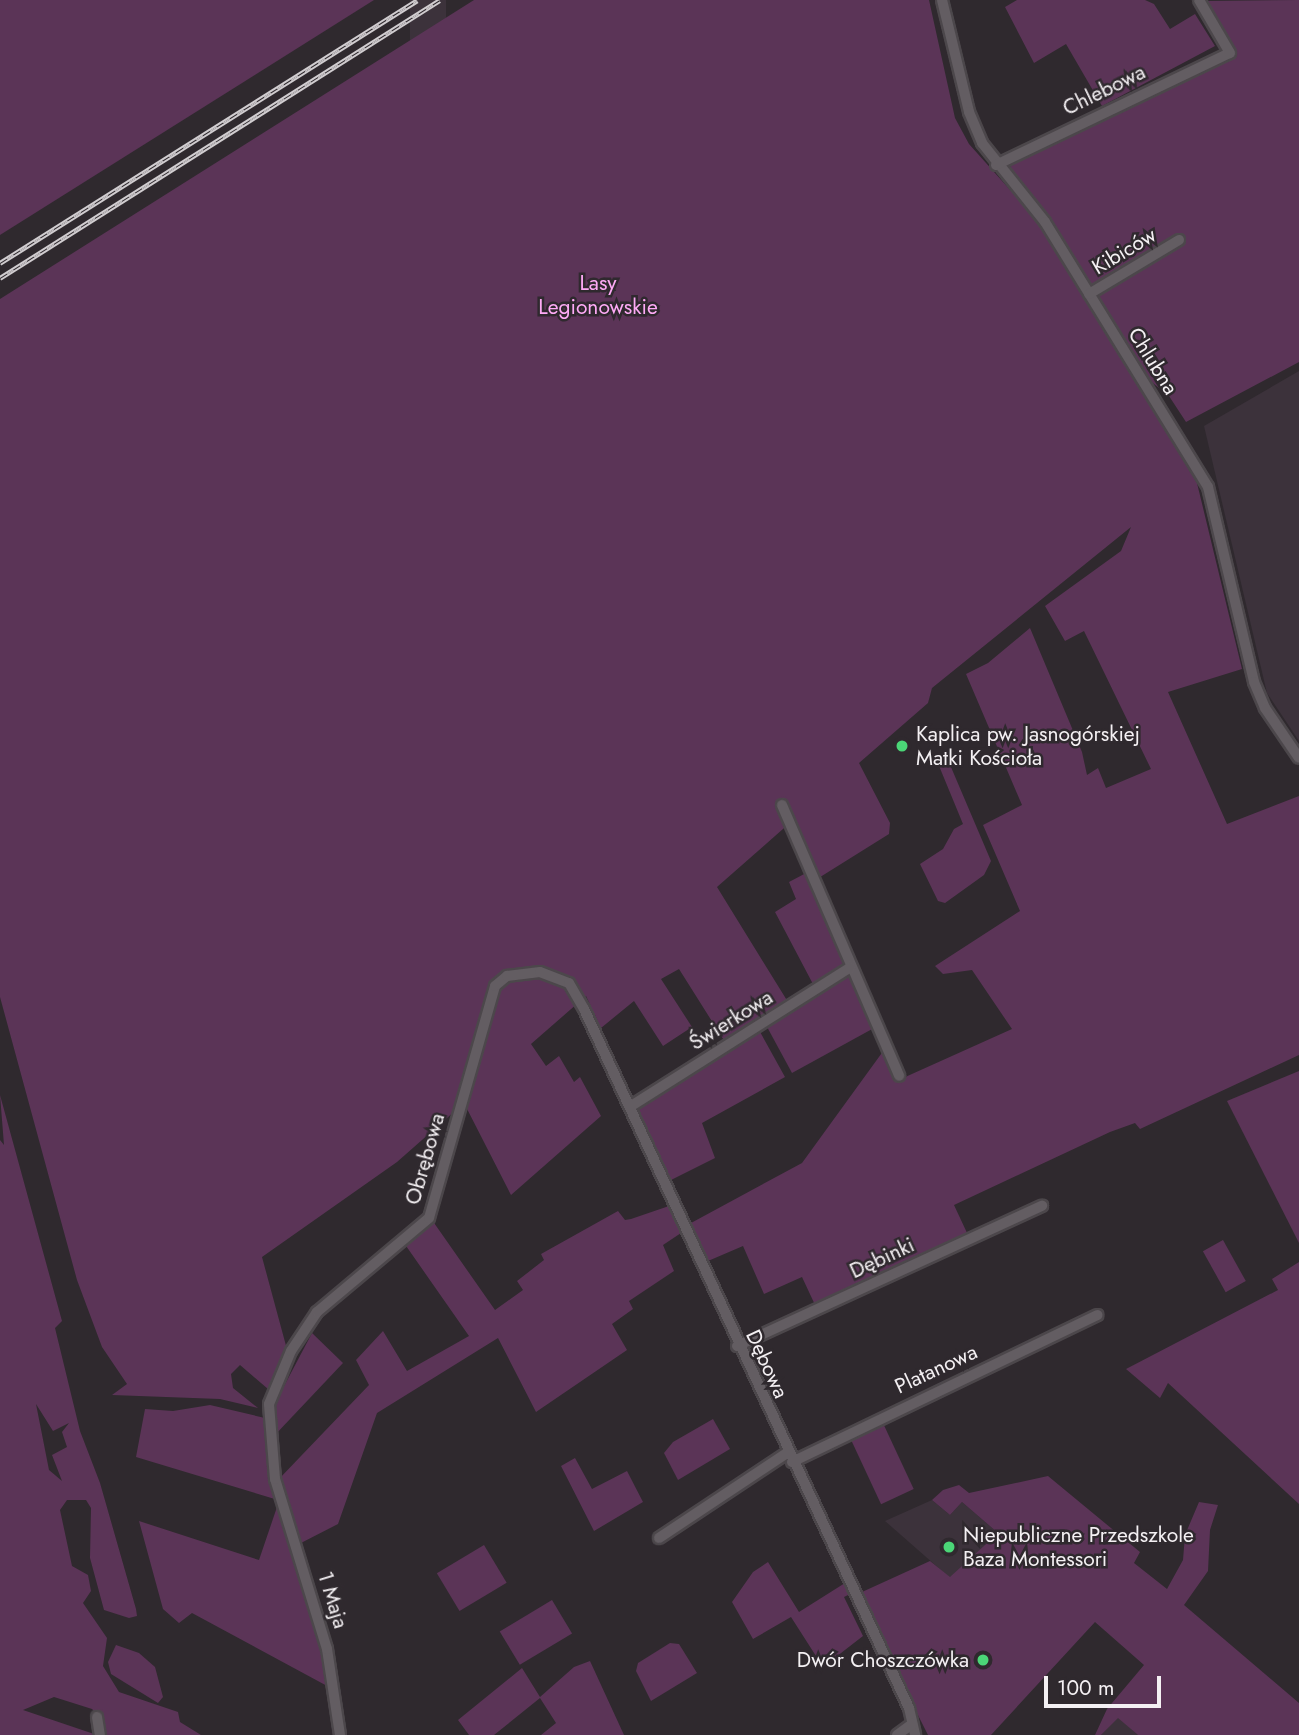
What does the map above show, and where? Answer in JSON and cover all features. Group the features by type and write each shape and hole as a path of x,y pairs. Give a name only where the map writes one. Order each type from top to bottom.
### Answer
{"street":[{"name":"Chlubna","path":"943,0 969,112 996,165 1045,222 1208,487 1254,682 1265,708 1299,758"},
{"name":"Chlebowa","path":"996,165 1230,53 1199,0"},
{"name":"Kibiców","path":"1089,294 1178,240"},
{"path":"782,805 899,1076"},
{"name":"Świerkowa","path":"631,1106 851,967"},
{"name":"Obrębowa","path":"275,1479 268,1421 273,1389 291,1351 328,1299 429,1218 452,1125 499,979 540,972 556,976 575,989 584,1009"},
{"name":"Dębowa","path":"584,1009 631,1106 737,1346 909,1708 914,1730"},
{"name":"Dębinki","path":"737,1346 1042,1206"},
{"name":"Platanowa","path":"659,1538 790,1457 1098,1315"},
{"name":"1 Maja","path":"275,1479 319,1616 340,1735"},
{"path":"97,1717 100,1735"},
{"path":"897,1735 914,1730"}],"shaded area":[{"path":"410,0 446,0 446,485 410,485"},
{"path":"1299,371 1299,741 1267,693 1204,426"},
{"name":"Niepubliczne Przedszkole Baza Montessori","path":"932,1500 950,1515 962,1502 998,1533 950,1578 885,1521"},
{"path":"1118,1717 1138,1735 1101,1735"}],"green space":[{"path":"0,0 374,0 0,235"},
{"name":"Lasy Legionowskie","path":"474,0 929,0 955,118 969,144 1036,219 1197,483 1242,669 1168,692 1227,824 1299,796 1299,1055 1140,1129 1135,1123 1110,1132 954,1205 968,1235 816,1307 802,1277 764,1294 743,1246 708,1261 691,1223 802,1163 884,1050 903,1078 1012,1029 972,970 943,974 935,966 1020,911 983,825 1022,805 966,674 988,663 1030,628 1082,752 1087,775 1098,768 1106,788 1151,769 1084,631 1065,641 1045,606 1121,551 1131,527 932,688 928,703 859,763 890,823 889,834 817,879 792,821 717,887 788,1002 725,1042 679,969 661,979 692,1027 663,1046 634,1001 601,1028 586,996 531,1044 546,1066 559,1056 574,1082 580,1077 601,1116 511,1195 464,1103 397,1162 262,1257 288,1353 268,1389 240,1365 231,1374 233,1388 258,1408 220,1399 112,1395 127,1384 102,1347 77,1280 0,997 0,299"},
{"path":"1017,0 1145,0 1154,4 1170,29 1195,14 1215,46 1102,106 1066,44 1034,63 1005,7"},
{"path":"1299,0 1299,362 1186,422 1169,396 1144,376 1045,213 1009,169 1013,162 1235,57 1204,1"},
{"path":"945,753 991,861 984,875 945,903 938,901 920,864 943,849 954,829 963,824 937,761"},
{"path":"808,872 847,963 814,986 775,912 796,899 789,882"},
{"path":"851,973 874,1028 792,1073 766,1025"},
{"path":"759,1030 785,1077 702,1123 715,1158 669,1181 637,1111 639,1105"},
{"path":"1299,1071 1299,1243 1227,1101"},
{"path":"0,1095 62,1321 55,1328 80,1431 100,1483 136,1609 137,1616 129,1618 104,1610 90,1558 91,1508 86,1500 67,1500 60,1510 72,1566 88,1575 91,1591 83,1603 107,1638 103,1666 119,1692 178,1712 180,1722 201,1735 101,1735 102,1719 92,1709 54,1697 23,1710 97,1735 0,1735 0,1140 4,1145","holes":["36,1404 53,1431 69,1423 62,1432 67,1447 52,1455 62,1481 49,1470"]},
{"path":"669,1206 681,1233 663,1245 674,1271 629,1301 633,1309 612,1324 627,1350 536,1412 498,1338 377,1413 338,1524 299,1544 278,1480 369,1385 356,1360 383,1331 407,1371 469,1336 404,1243 432,1220 495,1310 523,1290 517,1281 544,1260 541,1254 618,1211 625,1220"},
{"path":"1223,1240 1246,1281 1226,1292 1203,1251"},
{"path":"1299,1262 1299,1504 1168,1383 1160,1398 1126,1369 1278,1290 1272,1279"},
{"path":"312,1333 343,1363 274,1436 273,1407"},
{"path":"210,1405 265,1418 267,1457 278,1500 136,1457 145,1409 173,1411"},
{"path":"713,1419 730,1449 678,1480 664,1453 673,1442"},
{"path":"882,1421 914,1489 881,1504 849,1436"},
{"path":"575,1458 592,1489 627,1471 643,1502 594,1531 561,1466"},
{"path":"1048,1476 1140,1552 1134,1563 1167,1589 1183,1560 1185,1535 1199,1502 1218,1505 1210,1530 1208,1571 1184,1605 1299,1703 1299,1735 1138,1735 1118,1718 1101,1735 1095,1735 1107,1709 1144,1665 1095,1622 991,1735 928,1735 874,1628 878,1625 862,1592 930,1561 950,1577 998,1533 962,1502 950,1515 932,1500 943,1490 959,1485 969,1493"},
{"path":"277,1507 319,1631 329,1687 192,1613 179,1623 163,1609 139,1521 259,1560"},
{"path":"484,1545 507,1583 460,1611 437,1573"},
{"path":"768,1562 799,1612 845,1583 850,1594 844,1597 863,1636 823,1667 791,1617 753,1639 732,1602 753,1572"},
{"path":"552,1600 572,1633 520,1665 500,1631"},
{"path":"670,1643 679,1644 697,1673 651,1701 636,1671 638,1663"},
{"path":"116,1645 139,1653 155,1667 163,1697 158,1703 111,1674 108,1662"},
{"path":"590,1661 624,1735 541,1735 556,1723 540,1698 494,1735 469,1735 458,1720 522,1668 540,1697 574,1667"}],"railway":[{"path":"0,263 417,0"},
{"path":"0,278 440,0"}],"place":[{"name":"Kaplica pw. Jasnogórskiej Matki Kościoła","path":"902,746"},
{"name":"Niepubliczne Przedszkole Baza Montessori","path":"949,1547"},
{"name":"Dwór Choszczówka","path":"983,1660"}]}
